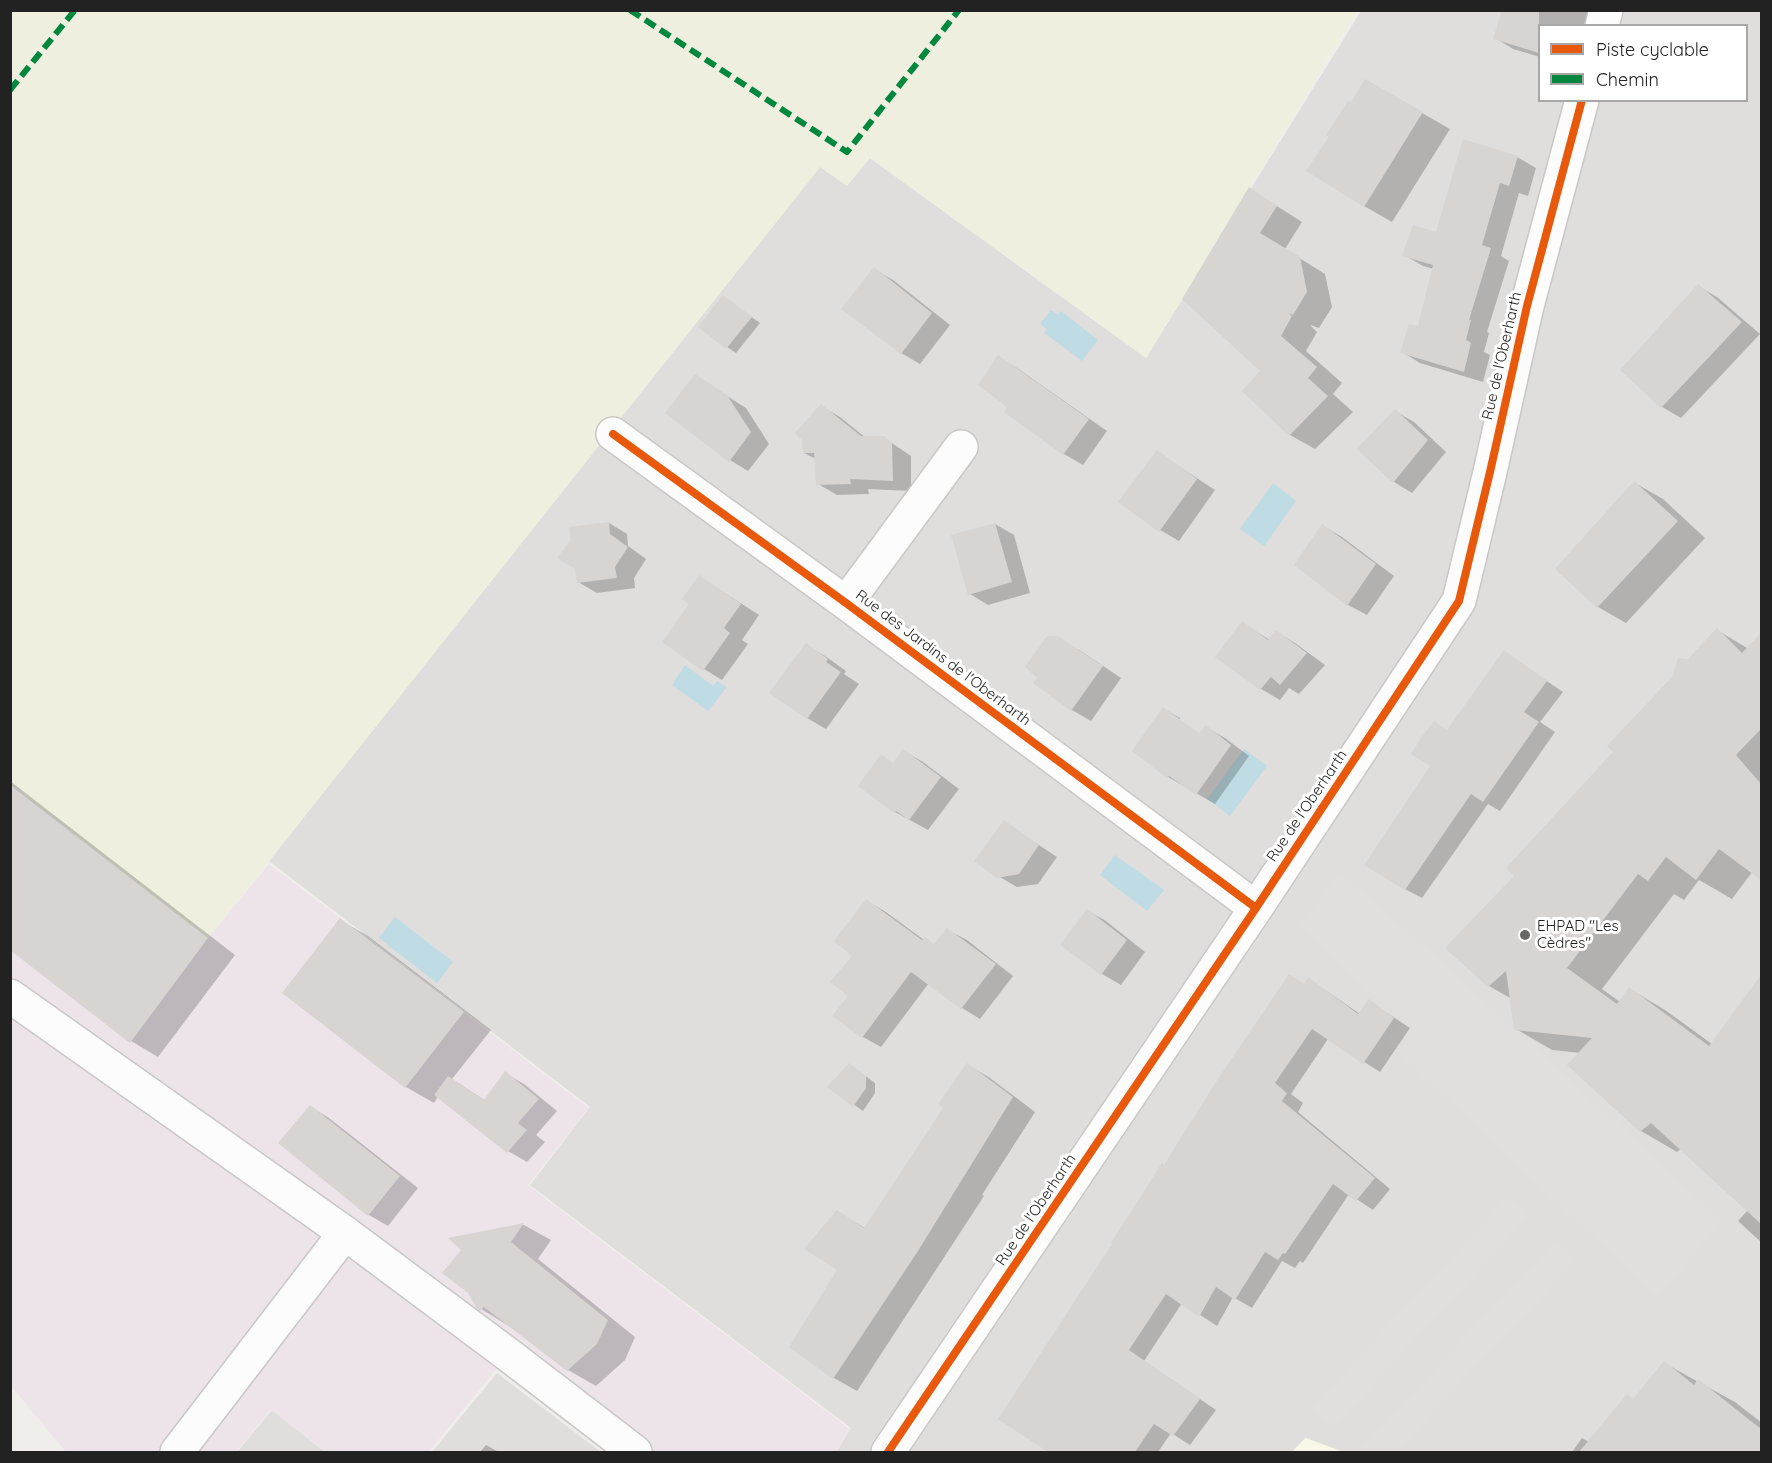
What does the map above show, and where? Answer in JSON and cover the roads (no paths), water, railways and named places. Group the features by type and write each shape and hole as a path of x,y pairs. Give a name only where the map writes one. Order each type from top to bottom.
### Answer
{"street":[{"name":"Rue de l'Oberharth","path":"888,1452 1256,908 1459,602 1527,306 1581,102"},
{"name":"Rue des Jardins de l'Oberharth","path":"613,434 846,603 1256,908"},
{"name":"Rue des Jardins de l'Oberharth","path":"846,603 961,447"},
{"path":"10,996 345,1233 635,1452"},
{"path":"177,1452 345,1233"}],"water":[{"path":"1051,310 1058,315 1061,311 1098,340 1082,361 1044,333 1047,329 1040,324"},
{"path":"1273,483 1296,501 1264,546 1240,529"},
{"path":"685,665 713,686 717,681 727,687 708,711 672,685"},
{"path":"1244,749 1267,766 1230,816 1207,799"},
{"path":"1115,855 1164,890 1147,911 1100,875"},
{"path":"395,917 453,962 437,983 379,938"}],"place":[{"name":"EHPAD \"Les Cèdres\"","path":"1525,935"}]}
